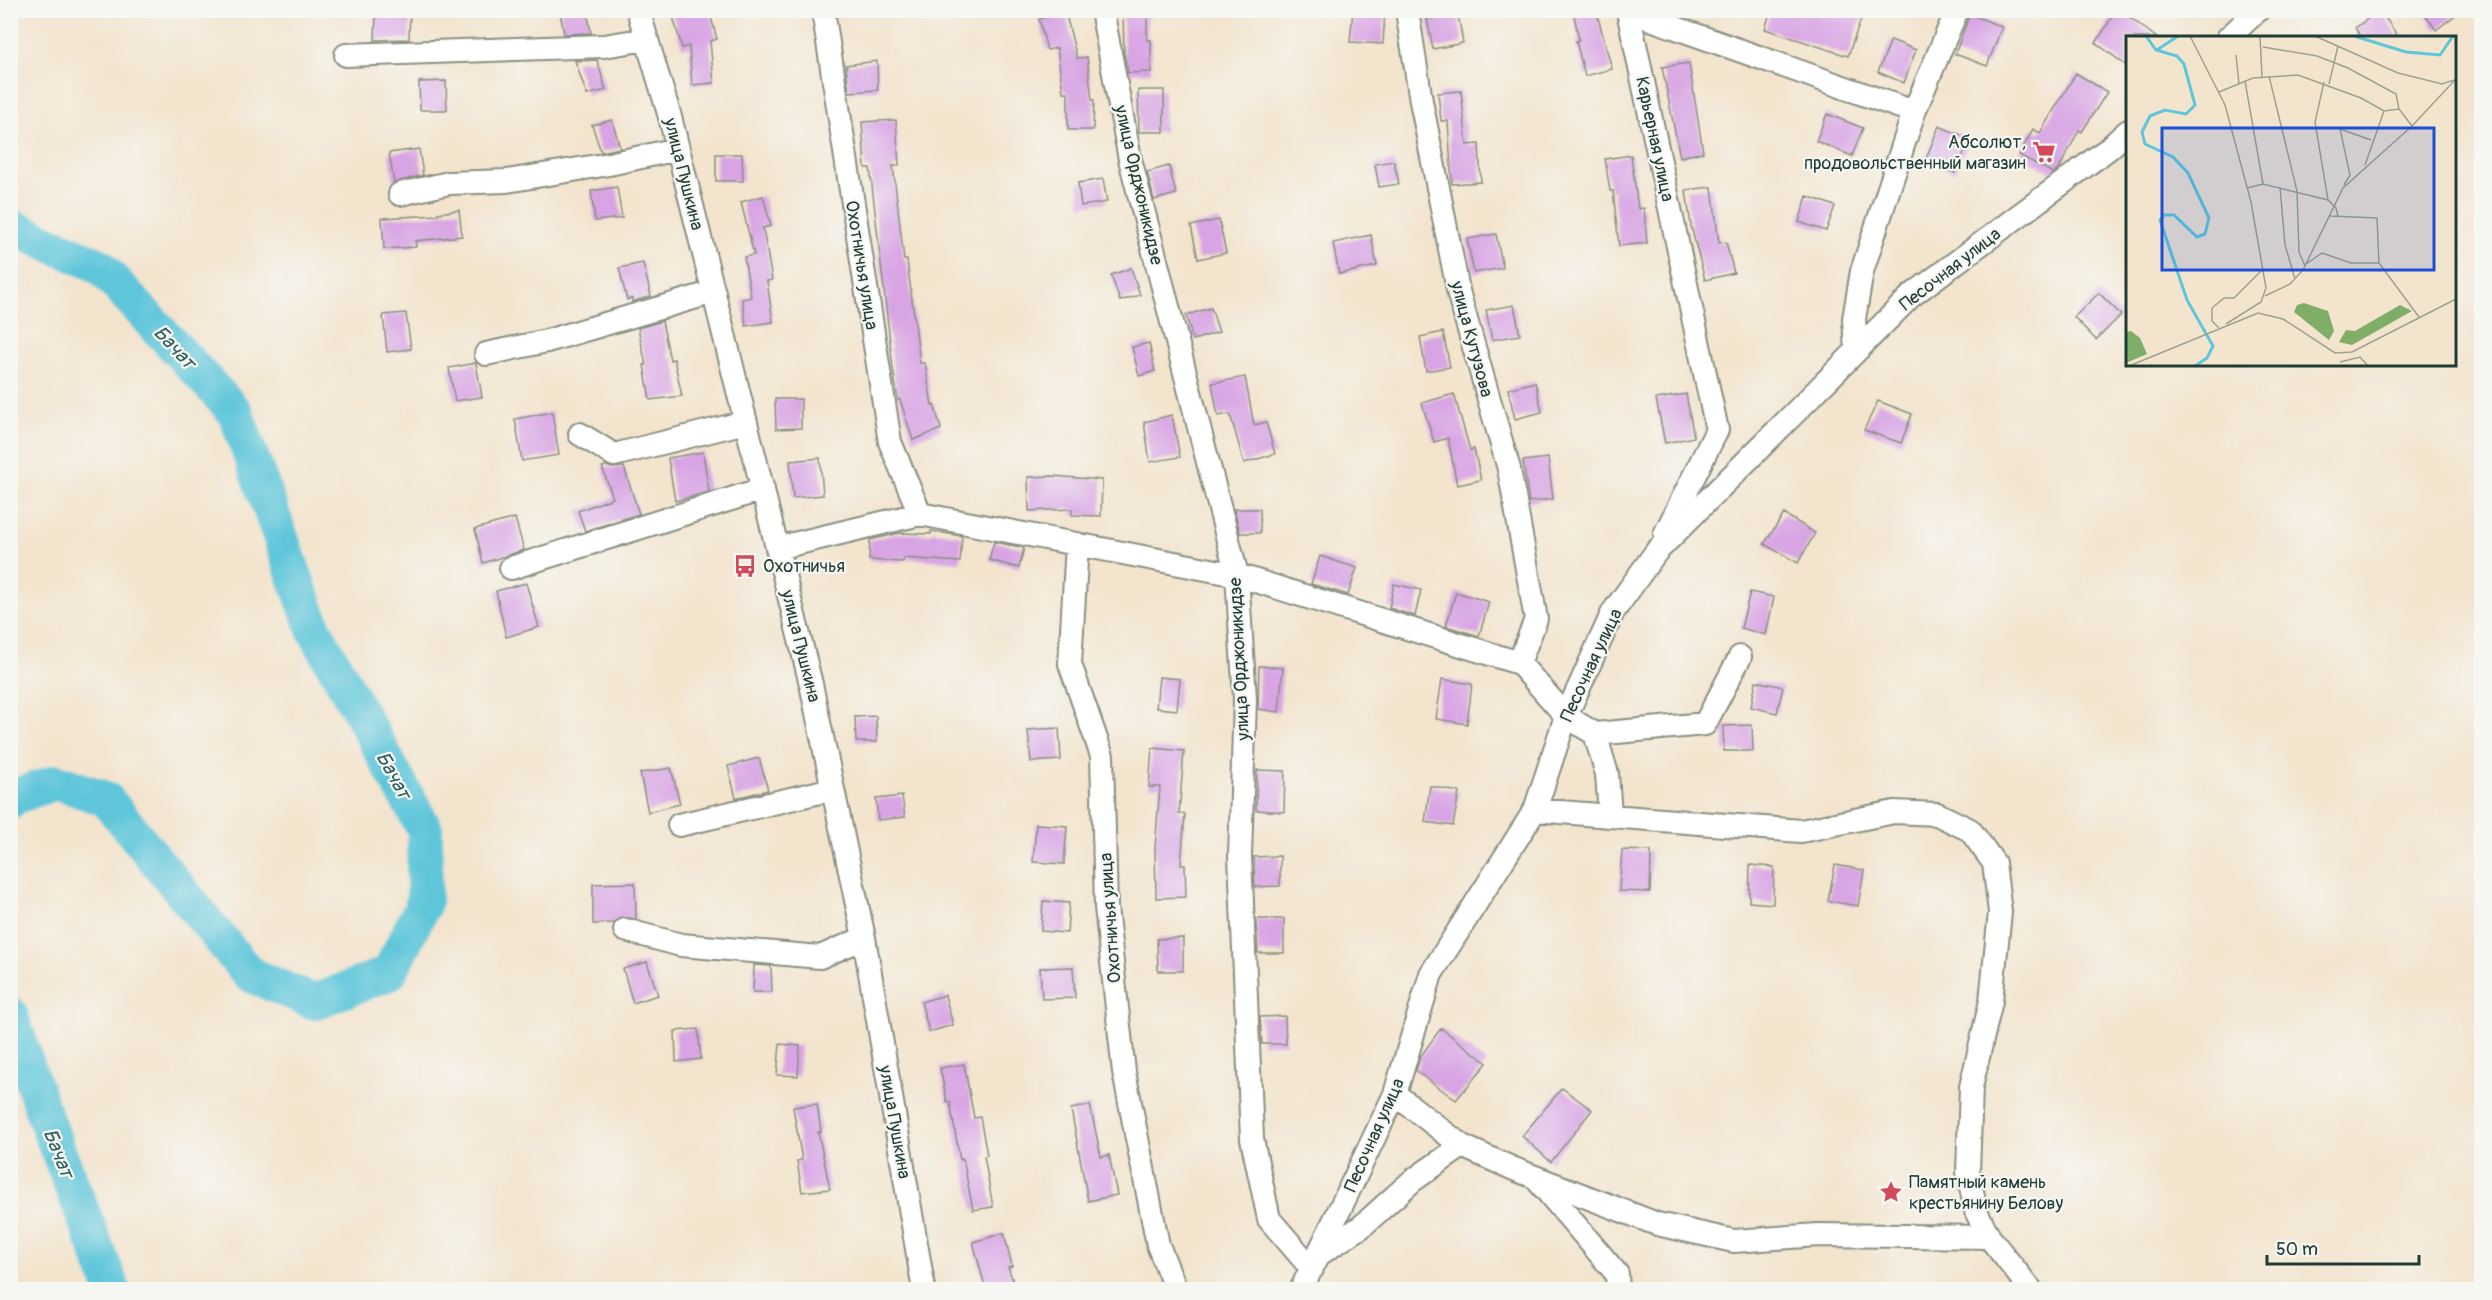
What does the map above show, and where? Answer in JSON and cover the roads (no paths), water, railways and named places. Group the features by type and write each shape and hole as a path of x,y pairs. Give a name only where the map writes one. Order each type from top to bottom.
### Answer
{"street":[{"name":"улица Пушкина","path":"638,10 678,149 811,684 864,938 924,1290"},
{"name":"Охотничья улица","path":"823,10 890,442 920,514"},
{"name":"улица Орджоникидзе","path":"1102,10 1130,159 1237,575 1245,699 1240,856 1252,1139 1269,1219 1316,1261"},
{"name":"улица Кутузова","path":"1407,10 1421,101 1459,295 1509,469 1536,619 1519,663"},
{"path":"1856,351 1854,319 1862,271 1914,112 1957,10"},
{"path":"2230,36 2258,10"},
{"name":"Карьерная улица","path":"1656,552 1717,430 1628,11 1914,112"},
{"path":"346,55 604,46 647,39"},
{"name":"Песочная улица","path":"1301,1290 1395,1094 1431,974 1535,810 1566,716 1613,612 1656,552 1911,296 2108,148 2126,132"},
{"path":"400,194 449,183 518,179 609,164 678,149"},
{"path":"486,354 547,341 714,292"},
{"path":"580,434 615,455 746,422"},
{"path":"511,568 763,489"},
{"path":"777,548 920,514 1237,575 1519,663 1566,716 1595,734 1705,724 1740,657"},
{"name":"Охотничья улица","path":"1077,544 1070,664 1102,756 1107,907 1124,1072 1158,1245 1176,1290"},
{"path":"1595,734 1607,774 1610,815"},
{"path":"679,825 833,789"},
{"path":"1535,810 1801,831 1894,812 1937,814 1970,830 1994,863 2000,912 1991,1001 1971,1087 1968,1172 1976,1210 1989,1237 2031,1290"},
{"path":"626,930 681,945 820,957 864,938"},
{"path":"1395,1094 1462,1146 1536,1178 1658,1224 1734,1241 1818,1236 1989,1237"},
{"path":"1316,1261 1361,1227 1412,1180 1462,1146"},
{"path":"1536,1178 1617,1274 1618,1290"}],"waterway":[{"name":"Бачат","path":"10,226 100,266 235,412 314,629 425,830 424,903 389,973 314,1002 249,974 106,799 57,782 13,797 10,801"},
{"name":"Бачат","path":"10,1014 44,1115 113,1290"}],"place":[{"name":"Абсолют, продовольственный магазин","path":"2044,152"},
{"name":"Охотничья","path":"745,566"},
{"name":"Памятный камень крестьянину Белову","path":"1891,1192"}]}
